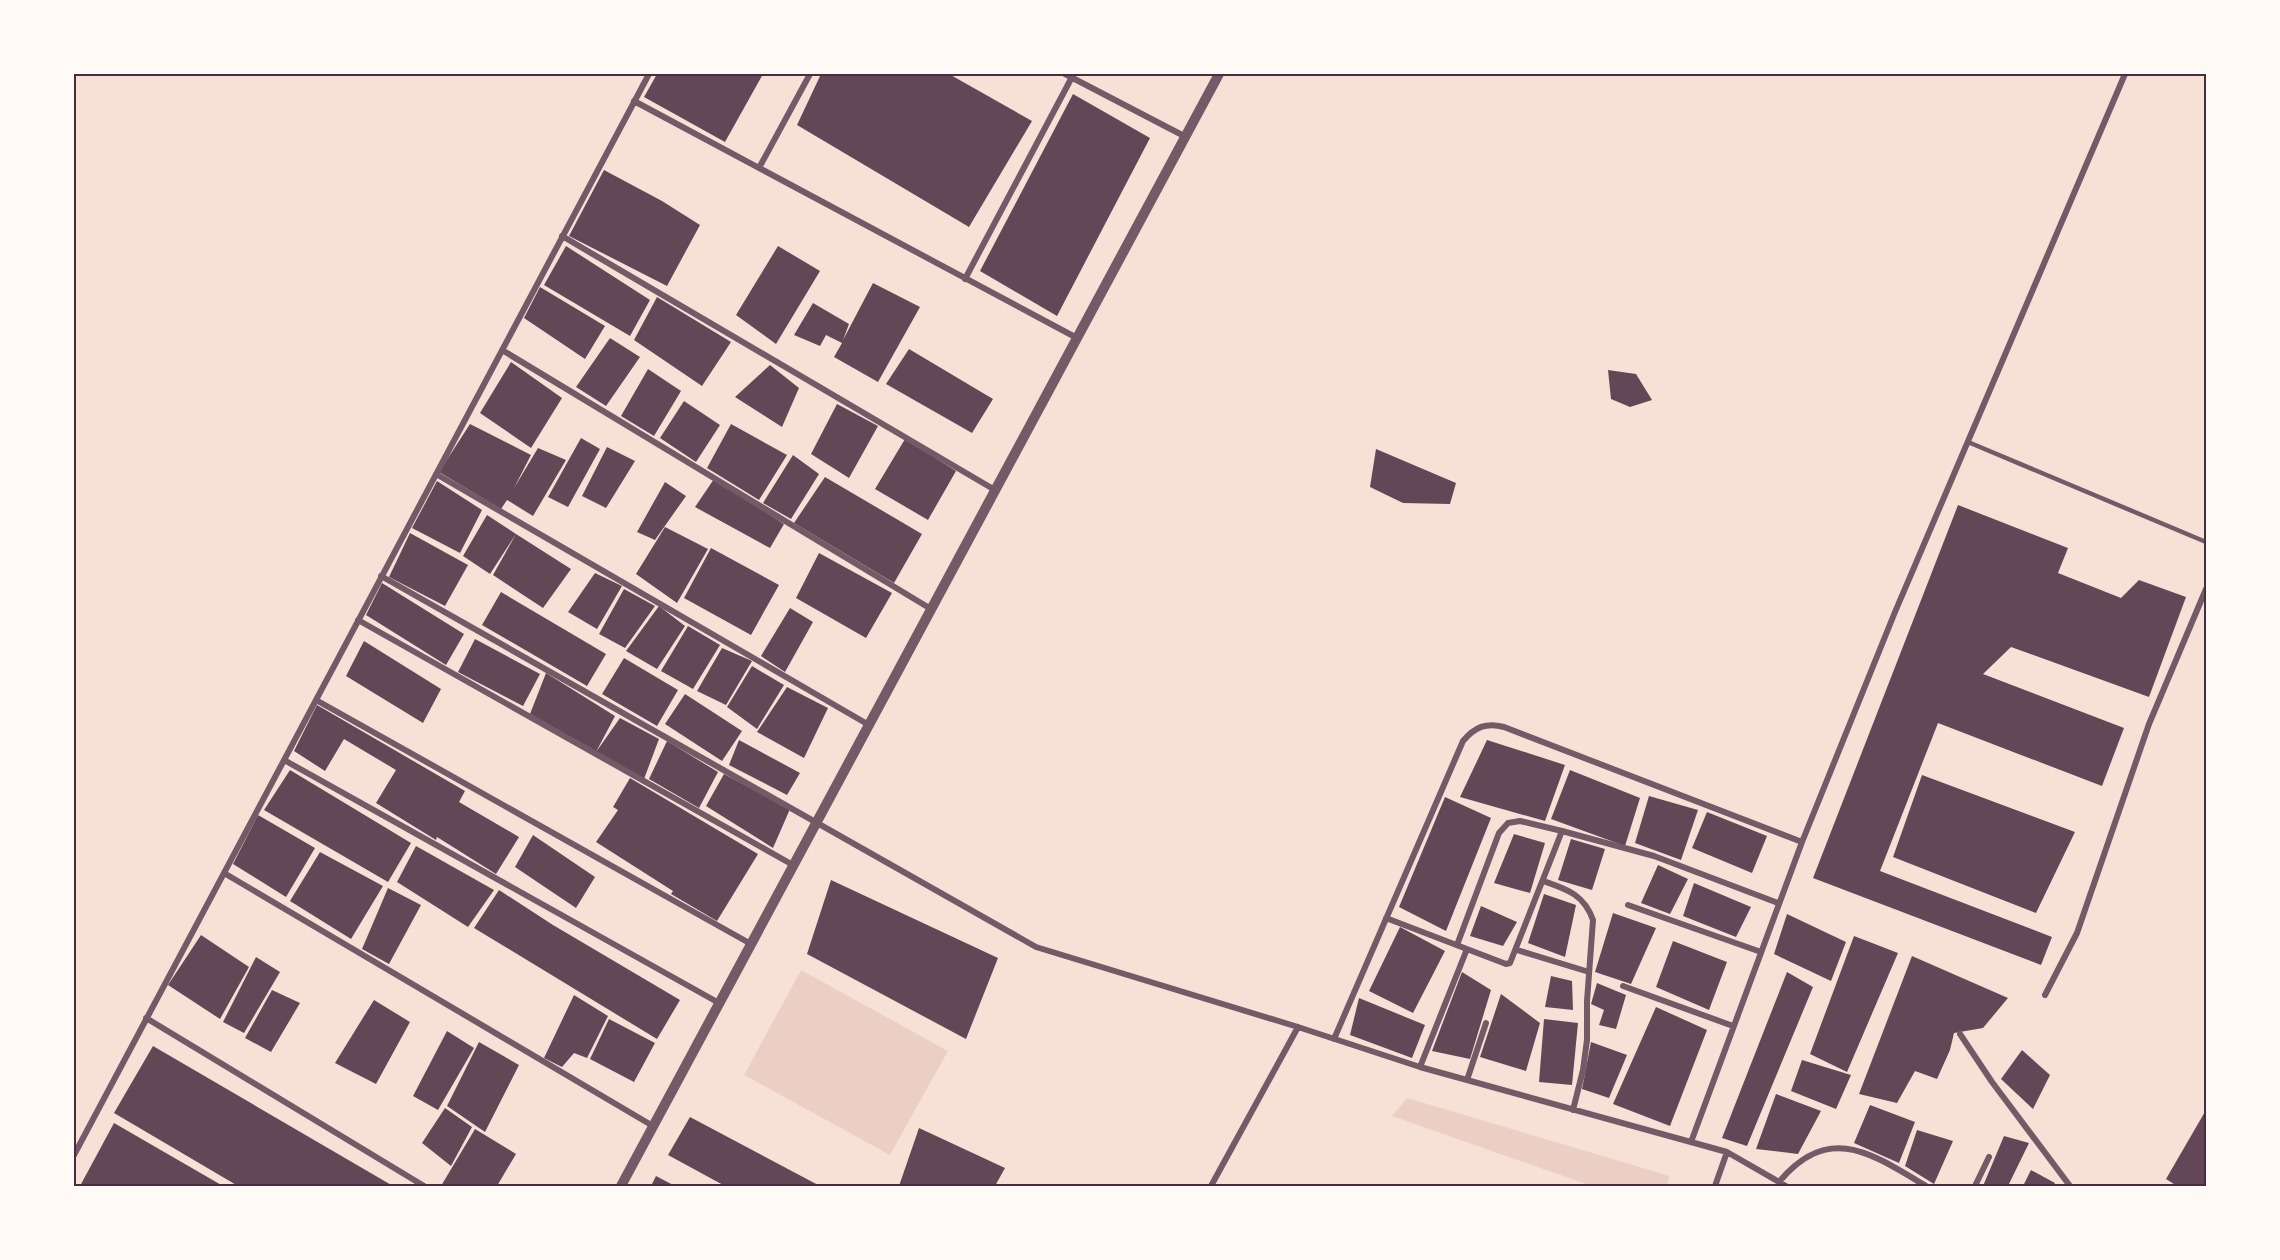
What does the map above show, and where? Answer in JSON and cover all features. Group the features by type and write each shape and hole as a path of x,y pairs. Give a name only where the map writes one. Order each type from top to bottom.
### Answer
{"street":[{"path":"74,1155 649,74"},
{"path":"759,168 810,74"},
{"path":"1065,74 1186,137"},
{"path":"621,1186 1220,74"},
{"path":"1691,1142 1778,903 1895,612 2125,74"},
{"path":"965,279 1072,77"},
{"path":"634,101 1077,338"},
{"path":"562,236 995,490"},
{"path":"502,350 931,609"},
{"path":"436,474 869,724"},
{"path":"381,576 1036,947 1420,1067 1727,1152 1786,1186"},
{"path":"2045,994 2077,933 2149,724 2206,589"},
{"path":"358,621 793,865"},
{"path":"316,700 751,944"},
{"path":"1334,1039 1463,741 1472,730 1482,725 1493,724 1504,727 1802,842"},
{"path":"284,760 719,1003"},
{"path":"1457,945 1499,833 1508,823 1520,821 1654,856 1778,903"},
{"path":"1386,918 1507,964 1511,962 1517,950 1562,831"},
{"path":"224,873 653,1126"},
{"path":"1543,881 1571,891 1581,898 1589,908 1593,920 1584,1060 1573,1110"},
{"path":"1628,905 1761,952"},
{"path":"1420,1067 1467,949"},
{"path":"1517,950 1589,972"},
{"path":"1623,986 1733,1026"},
{"path":"146,1018 424,1186"},
{"path":"1467,1080 1486,1023"},
{"path":"1211,1186 1298,1027"},
{"path":"1960,1034 1992,1082 2070,1186"},
{"path":"1779,1182 1791,1168 1806,1157 1824,1150 1843,1148 1862,1151 1926,1186"},
{"path":"1715,1186 1727,1152"},
{"path":"1975,1186 1989,1157"}],"lane":[{"path":"1968,442 2206,542"}],"shaded area":[{"path":"801,970 948,1051 890,1155 744,1075"},
{"path":"1407,1098 1670,1176 1666,1186 1592,1186 1392,1116"}],"building":[{"path":"657,74 763,74 725,142 644,97"},
{"path":"821,74 949,74 1032,121 969,227 797,125"},
{"path":"1073,94 1150,138 1057,316 980,271"},
{"path":"604,170 662,201 700,225 667,286 569,236"},
{"path":"566,246 650,300 630,336 544,285"},
{"path":"778,246 820,271 776,344 736,315"},
{"path":"873,283 920,307 878,382 834,357 842,343 826,335 820,346 794,335 813,303 849,324 843,340"},
{"path":"540,287 605,326 585,359 524,318"},
{"path":"657,297 731,342 702,386 634,340"},
{"path":"610,338 640,357 606,406 576,387"},
{"path":"909,349 993,399 972,433 886,384"},
{"path":"511,362 562,398 531,448 480,413"},
{"path":"770,365 799,388 782,427 735,397"},
{"path":"648,369 681,391 654,436 621,416"},
{"path":"1608,370 1636,374 1652,400 1630,407 1611,399"},
{"path":"684,401 720,425 696,462 660,438"},
{"path":"837,404 878,426 849,478 811,454"},
{"path":"470,424 531,455 514,488 538,448 566,460 533,516 507,500 501,509 439,472"},
{"path":"731,424 787,455 759,500 707,468"},
{"path":"581,438 600,449 568,507 548,497"},
{"path":"905,439 956,471 928,520 875,489"},
{"path":"607,447 635,461 606,508 582,496"},
{"path":"1376,449 1456,483 1450,504 1403,503 1370,487"},
{"path":"793,455 819,474 791,519 763,503"},
{"path":"825,477 922,534 894,583 794,523"},
{"path":"714,479 784,524 770,548 695,507"},
{"path":"437,481 482,510 460,553 412,528"},
{"path":"665,482 686,496 655,540 637,532"},
{"path":"1958,505 2068,548 2058,573 2121,598 2139,580 2186,597 2149,697 2011,647 1983,674 2124,728 2102,786 1938,723 1880,871 2052,937 2041,965 1813,878"},
{"path":"487,515 516,534 490,574 463,556"},
{"path":"665,527 708,549 677,603 636,574"},
{"path":"410,533 468,565 445,606 389,577"},
{"path":"516,534 571,569 543,608 493,575"},
{"path":"711,548 779,585 751,635 684,598"},
{"path":"819,553 892,593 866,638 796,598"},
{"path":"595,573 622,586 597,629 568,612"},
{"path":"382,583 464,634 446,665 366,615"},
{"path":"624,589 655,606 625,648 599,634"},
{"path":"501,592 606,654 587,686 482,625"},
{"path":"659,606 685,626 657,669 626,651"},
{"path":"790,608 813,622 785,672 761,656"},
{"path":"688,626 720,645 693,689 661,671"},
{"path":"475,639 540,674 523,706 458,672"},
{"path":"364,641 441,689 423,723 346,676"},
{"path":"722,648 752,661 726,705 697,691"},
{"path":"624,658 678,690 657,726 602,694"},
{"path":"752,666 784,685 757,729 727,707"},
{"path":"546,673 615,716 596,752 530,714"},
{"path":"787,687 828,708 804,758 757,732"},
{"path":"685,694 742,731 722,761 665,724"},
{"path":"317,705 465,791 459,802 519,837 496,874 437,837 436,840 376,803 396,770 344,739 325,771 294,751"},
{"path":"620,718 659,739 644,779 596,752"},
{"path":"739,740 800,773 787,795 729,765"},
{"path":"1487,740 1565,765 1545,821 1460,797"},
{"path":"667,741 718,772 699,808 649,779"},
{"path":"290,770 411,843 388,882 264,810"},
{"path":"1570,770 1640,798 1625,846 1551,819"},
{"path":"724,774 790,809 773,848 706,806"},
{"path":"1922,775 2075,832 2036,913 1893,857"},
{"path":"630,778 758,854 717,921 671,894 673,891 596,842 618,810 613,807"},
{"path":"1649,796 1698,810 1681,860 1635,843"},
{"path":"1445,797 1491,818 1446,931 1399,907"},
{"path":"1707,812 1767,836 1752,873 1692,848"},
{"path":"258,815 315,848 286,897 233,864"},
{"path":"1514,834 1545,843 1530,893 1494,883"},
{"path":"533,835 595,877 576,908 515,867"},
{"path":"1571,839 1605,849 1592,890 1558,880"},
{"path":"416,846 494,890 468,927 397,882"},
{"path":"320,852 383,886 351,939 290,901"},
{"path":"1658,865 1688,879 1670,914 1641,903"},
{"path":"831,880 998,958 966,1039 807,954"},
{"path":"1694,883 1751,907 1736,937 1683,916"},
{"path":"388,888 421,905 389,964 362,949"},
{"path":"499,890 553,925 680,1000 657,1039 474,928"},
{"path":"1544,894 1576,905 1565,957 1528,943"},
{"path":"1481,906 1517,922 1503,946 1470,936"},
{"path":"1613,913 1656,928 1631,984 1595,972"},
{"path":"1787,914 1846,942 1831,981 1774,954"},
{"path":"1400,927 1445,951 1413,1013 1369,991"},
{"path":"201,935 249,967 220,1019 168,985"},
{"path":"1854,936 1898,953 1847,1072 1810,1054"},
{"path":"1673,941 1727,962 1709,1010 1656,987"},
{"path":"1912,956 2008,998 1983,1028 1954,1033 1950,1050 1937,1079 1915,1071 1897,1103 1859,1094"},
{"path":"256,957 280,972 244,1033 223,1022"},
{"path":"1462,972 1491,990 1470,1059 1432,1051"},
{"path":"1787,972 1813,987 1747,1146 1722,1138"},
{"path":"1551,976 1572,981 1573,1010 1545,1007"},
{"path":"1597,983 1626,995 1616,1029 1599,1025 1604,1010 1591,1004"},
{"path":"272,990 300,1003 271,1052 245,1038"},
{"path":"1501,994 1540,1023 1526,1071 1480,1057"},
{"path":"574,995 608,1016 587,1058 574,1053 562,1067 544,1058"},
{"path":"1359,998 1425,1025 1412,1058 1350,1035"},
{"path":"374,1000 410,1022 376,1084 335,1063"},
{"path":"1656,1007 1707,1030 1670,1126 1613,1104"},
{"path":"609,1019 655,1043 634,1082 590,1059"},
{"path":"1544,1019 1578,1023 1572,1085 1539,1082"},
{"path":"447,1031 474,1048 438,1110 413,1096"},
{"path":"479,1042 519,1065 485,1132 447,1106"},
{"path":"1591,1042 1627,1055 1609,1098 1582,1089"},
{"path":"153,1046 393,1186 238,1186 114,1113"},
{"path":"2022,1050 2050,1075 2033,1109 2001,1079"},
{"path":"1802,1060 1851,1075 1836,1109 1791,1091"},
{"path":"1776,1094 1821,1111 1798,1154 1756,1149"},
{"path":"1870,1105 1915,1122 1899,1163 1854,1143"},
{"path":"445,1108 472,1127 451,1166 422,1143"},
{"path":"2206,1110 2206,1186 2177,1186 2166,1179"},
{"path":"690,1117 820,1186 725,1186 668,1155"},
{"path":"114,1123 223,1186 80,1186"},
{"path":"919,1128 1005,1168 995,1186 899,1186"},
{"path":"475,1129 516,1154 497,1186 441,1186"},
{"path":"1917,1130 1953,1141 1934,1184 1905,1166"},
{"path":"2004,1136 2029,1143 2008,1186 1983,1186"},
{"path":"2031,1170 2055,1183 2054,1186 2023,1186"},
{"path":"656,1176 675,1186 651,1186"}]}
